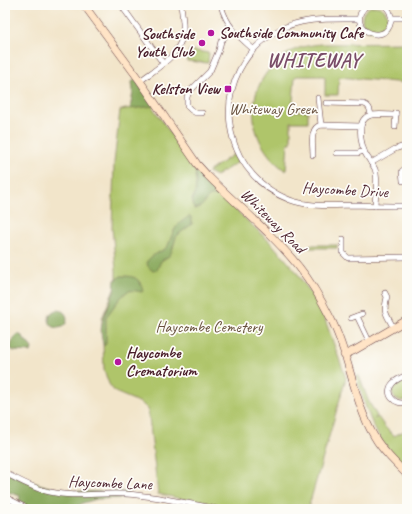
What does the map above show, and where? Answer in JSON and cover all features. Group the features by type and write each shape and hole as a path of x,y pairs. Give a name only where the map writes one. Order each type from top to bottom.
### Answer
{"street":[{"name":"Whiteway Road","path":"84,5 140,80 207,175 268,233 306,276 319,296 332,321 364,416 374,437 389,457 407,475"},
{"path":"121,5 163,63"},
{"path":"140,80 174,54 181,41 184,28 181,5"},
{"path":"221,5 226,20 232,29 253,49"},
{"path":"367,5 363,9 359,19 360,24 364,30 376,35 383,33 388,28 392,18 390,12 384,5"},
{"path":"392,18 407,18"},
{"name":"Haycombe Drive","path":"359,19 319,19 300,22 277,31 263,40 253,49 242,66 234,83 228,112 230,129 238,153 254,176 268,189 289,199 299,203 318,206 407,206"},
{"path":"202,113 196,113 187,106 187,97 189,92 210,71 218,54 220,41 232,29"},
{"path":"318,98 318,110 321,114 321,125"},
{"path":"326,103 364,104 369,108 371,115"},
{"path":"375,206 376,175 364,151 361,140 361,126 366,118 371,115 396,114 395,127"},
{"path":"313,155 313,130 316,126 361,126"},
{"path":"371,163 392,151 407,145"},
{"path":"340,155 364,151"},
{"path":"403,180 402,171 407,167"},
{"path":"343,239 343,253 348,258 407,257"},
{"path":"385,293 387,297 384,306 393,328"},
{"path":"351,318 360,315 369,342"},
{"path":"344,355 406,322"},
{"path":"407,374 392,384 389,392 390,396 396,402 407,402"},
{"name":"Haycombe Lane","path":"5,472 32,486 64,495 124,494 151,496 217,509"},
{"path":"5,497 28,509"}],"green space":[{"path":"375,6 384,10 388,19 384,28 375,32 366,28 362,19 366,10"},
{"name":"Whiteway Green","path":"407,43 407,83 339,77 338,95 325,95 325,77 295,77 292,113 294,111 308,111 308,122 291,122 291,143 288,143 286,171 271,158 261,142 255,126 254,108 257,91 265,75 277,61 294,50 321,44"},
{"path":"189,50 209,53 208,63 187,61"},
{"path":"135,79 154,106 130,109 133,92 132,82"},
{"name":"Haycombe Cemetery","path":"151,105 202,178 271,243 295,270 312,295 324,317 346,378 308,509 230,509 158,494 148,409 141,403 115,392 109,384 104,370 102,318 116,285 112,228 114,163 120,110"},
{"path":"234,154 238,162 216,176 208,172"},
{"path":"199,171 206,180 217,188 218,192 216,196 209,197 202,206 194,209 192,199 195,193 195,176 196,172"},
{"path":"190,216 192,218 192,224 176,237 169,256 161,261 157,270 153,271 148,267 148,260 166,248 176,228 182,221"},
{"path":"310,245 337,245 337,248 310,248"},
{"path":"121,276 135,278 140,282 143,290 142,292 126,292 106,317 106,344 104,346 101,331 103,318 114,292 115,280"},
{"path":"58,310 64,313 67,319 64,325 58,328 52,325 49,319 52,313"},
{"path":"18,334 22,336 32,348 31,352 14,351 11,349 11,345"},
{"path":"356,376 359,376 368,400 377,416 374,419 378,417 394,436 407,431 407,470 390,453 377,433"},
{"path":"407,377 407,400 402,401 395,399 392,393 393,387"},
{"path":"5,471 35,483 64,491 129,492 125,498 97,499 83,503 73,509 32,509 19,500 20,496 5,491"}],"place":[{"name":"Southside Community Cafe","path":"211,33"},
{"name":"Southside Youth Club","path":"202,43"},
{"name":"Kelston View","path":"228,89"},
{"name":"Haycombe Crematorium","path":"118,362"}],"district":[{"name":"WHITEWAY","path":"314,60"}]}
